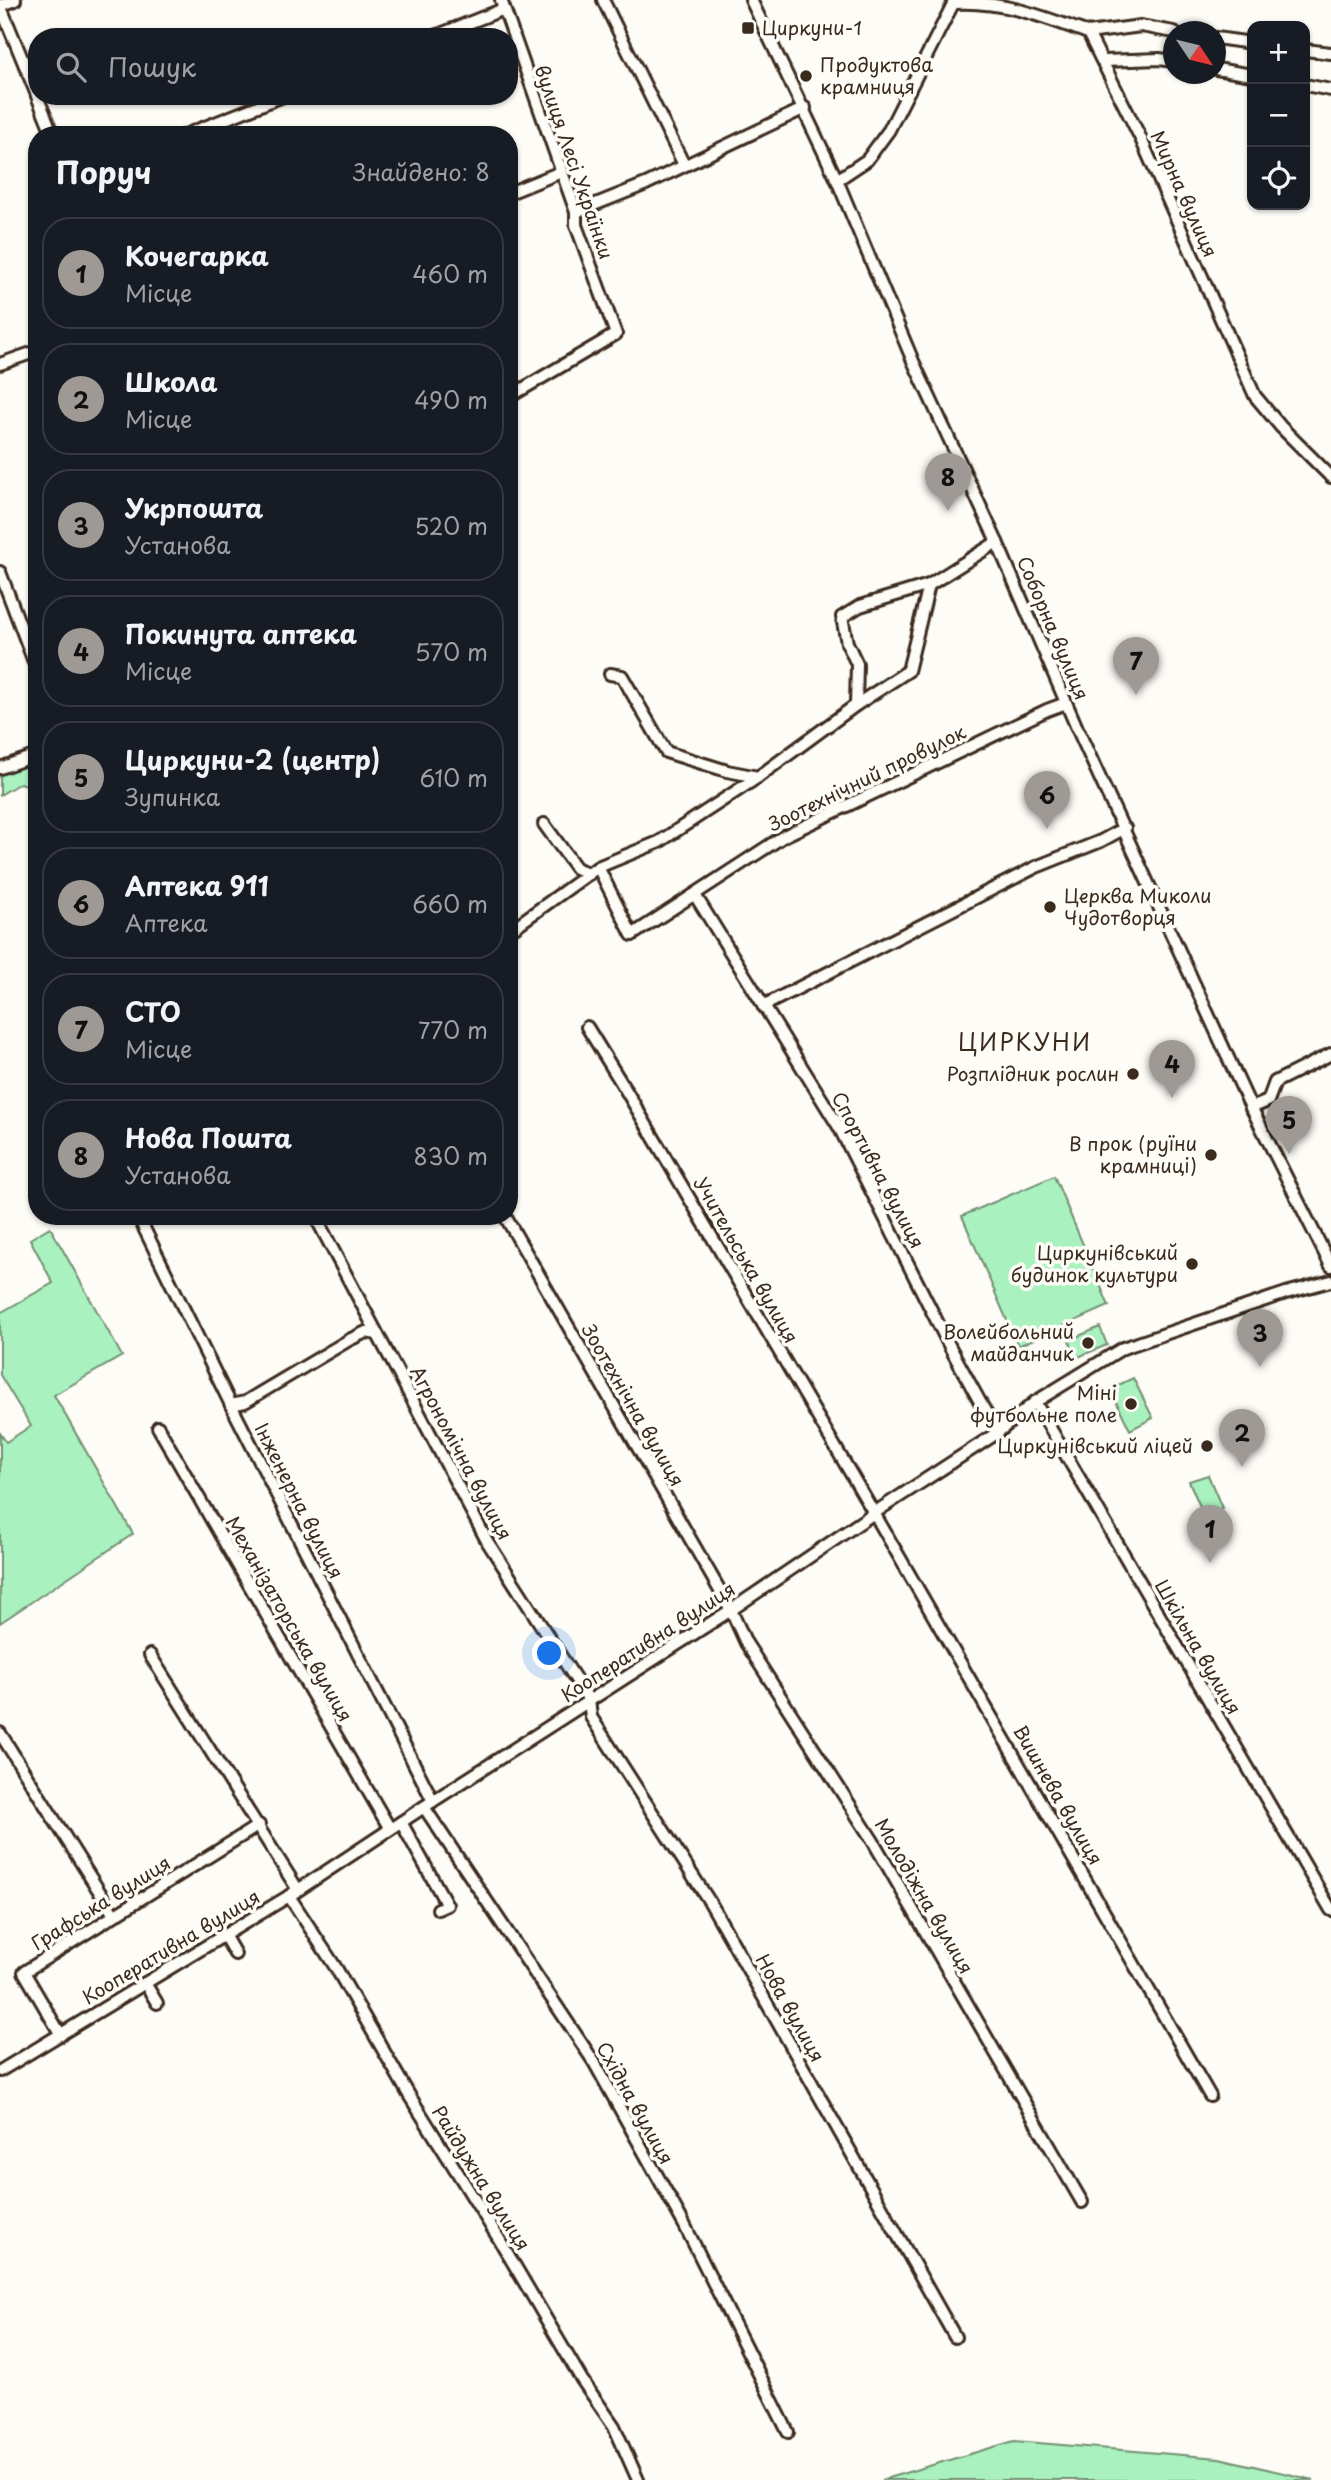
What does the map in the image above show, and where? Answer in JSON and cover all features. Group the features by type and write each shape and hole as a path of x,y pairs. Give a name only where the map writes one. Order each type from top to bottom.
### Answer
{"street":[{"path":"15,0 0,5 28,74"},
{"path":"603,0 684,165"},
{"name":"Соборна вулиця","path":"751,0 838,180 913,361 1251,1108 1331,1266"},
{"path":"838,180 867,160 889,130 955,1 1018,8 1088,33 1141,26 1163,30"},
{"path":"452,28 502,4"},
{"name":"вулиця Лесі Українки","path":"502,4 510,28"},
{"name":"Мирна вулиця","path":"1088,33 1147,151 1255,396 1281,427 1331,477"},
{"path":"1226,39 1247,42"},
{"name":"вулиця Лесі Українки","path":"518,50 576,212 576,225 616,334 518,392"},
{"path":"1310,51 1331,53"},
{"path":"1104,61 1163,59"},
{"path":"1226,71 1247,74"},
{"path":"1310,86 1331,90"},
{"path":"41,105 49,126"},
{"path":"208,126 261,105"},
{"path":"576,212 646,184 805,108"},
{"path":"518,190 561,172"},
{"path":"0,364 28,354"},
{"path":"856,705 857,664 847,643 842,617 860,606 929,584 997,542"},
{"path":"0,572 28,646"},
{"path":"518,925 593,871 659,842 758,777 856,705 908,671 929,584"},
{"path":"610,674 622,676 666,751 727,771 758,777"},
{"name":"Зоотехнічний провулок","path":"593,871 632,934 784,836 1066,703"},
{"path":"0,768 28,758"},
{"path":"544,824 576,868 593,871"},
{"path":"763,1006 1036,866 1101,841 1125,828"},
{"name":"Спортивна вулиця","path":"695,895 839,1127 996,1433"},
{"name":"Учительська вулиця","path":"587,1027 874,1513"},
{"path":"1251,1108 1268,1101 1275,1082 1331,1054"},
{"name":"Інженерна вулиця","path":"142,1225 429,1804"},
{"name":"Агрономічна вулиця","path":"320,1225 487,1541 589,1700"},
{"name":"Зоотехнічна вулиця","path":"510,1225 731,1610"},
{"name":"Кооперативна вулиця","path":"0,2071 294,1893 731,1610 996,1433 1035,1402 1123,1348 1286,1293 1331,1281"},
{"path":"231,1405 245,1402 349,1340 366,1332 376,1334"},
{"name":"Шкільна вулиця","path":"1035,1402 1331,1910"},
{"name":"Механізаторська вулиця","path":"158,1427 390,1829"},
{"name":"Вишнева вулиця","path":"874,1513 1210,2096"},
{"name":"Молодіжна вулиця","path":"731,1610 746,1643 873,1841 1082,2203"},
{"path":"150,1655 259,1825 294,1893"},
{"name":"Нова вулиця","path":"589,1700 591,1717 711,1904 955,2337"},
{"path":"0,1733 114,1915"},
{"name":"Східна вулиця","path":"429,1804 594,2062 684,2224 788,2432"},
{"path":"401,1822 447,1905 438,1909"},
{"name":"Графська вулиця","path":"61,2035 24,1972 259,1825"},
{"name":"Райдужна вулиця","path":"294,1893 409,2095 499,2239 582,2380 614,2426 638,2480"},
{"path":"224,1935 234,1954"},
{"path":"145,1983 157,2003"}],"green space":[{"path":"28,756 28,785 20,783 0,795 0,765"},
{"path":"1054,1176 1109,1306 1018,1346 962,1216"},
{"path":"50,1227 122,1356 54,1395 133,1534 0,1623 0,1433 6,1442 31,1426 0,1375 0,1313 53,1283 30,1239"},
{"name":"Волейбольний майданчик","path":"1100,1327 1107,1345 1076,1358 1069,1340"},
{"name":"Міні футбольне поле","path":"1133,1378 1153,1418 1130,1430 1110,1389"},
{"path":"1208,1475 1222,1508 1204,1516 1189,1481"},
{"path":"1014,2441 1219,2458 1314,2480 881,2480"}],"place":[{"name":"Циркуни-1","path":"748,28"},
{"name":"Продуктова крамниця","path":"806,76"},
{"name":"Нова Пошта","path":"948,511"},
{"name":"СТО","path":"1136,695"},
{"name":"Аптека 911","path":"1047,829"},
{"name":"Церква Миколи Чудотворця","path":"1050,907"},
{"name":"Розплідник рослин","path":"1133,1074"},
{"name":"Покинута аптека","path":"1172,1098"},
{"name":"Циркуни-2 (центр)","path":"1289,1154"},
{"name":"В прок (руїни крамниці)","path":"1211,1155"},
{"name":"Циркунівський будинок культури","path":"1192,1264"},
{"name":"Волейбольний майданчик","path":"1088,1343"},
{"name":"Укрпошта","path":"1260,1367"},
{"name":"Міні футбольне поле","path":"1131,1404"},
{"name":"Циркунівський ліцей","path":"1207,1446"},
{"name":"Школа","path":"1242,1467"},
{"name":"Кочегарка","path":"1210,1563"}],"district":[{"name":"ЦИРКУНИ","path":"1025,1043"}]}
